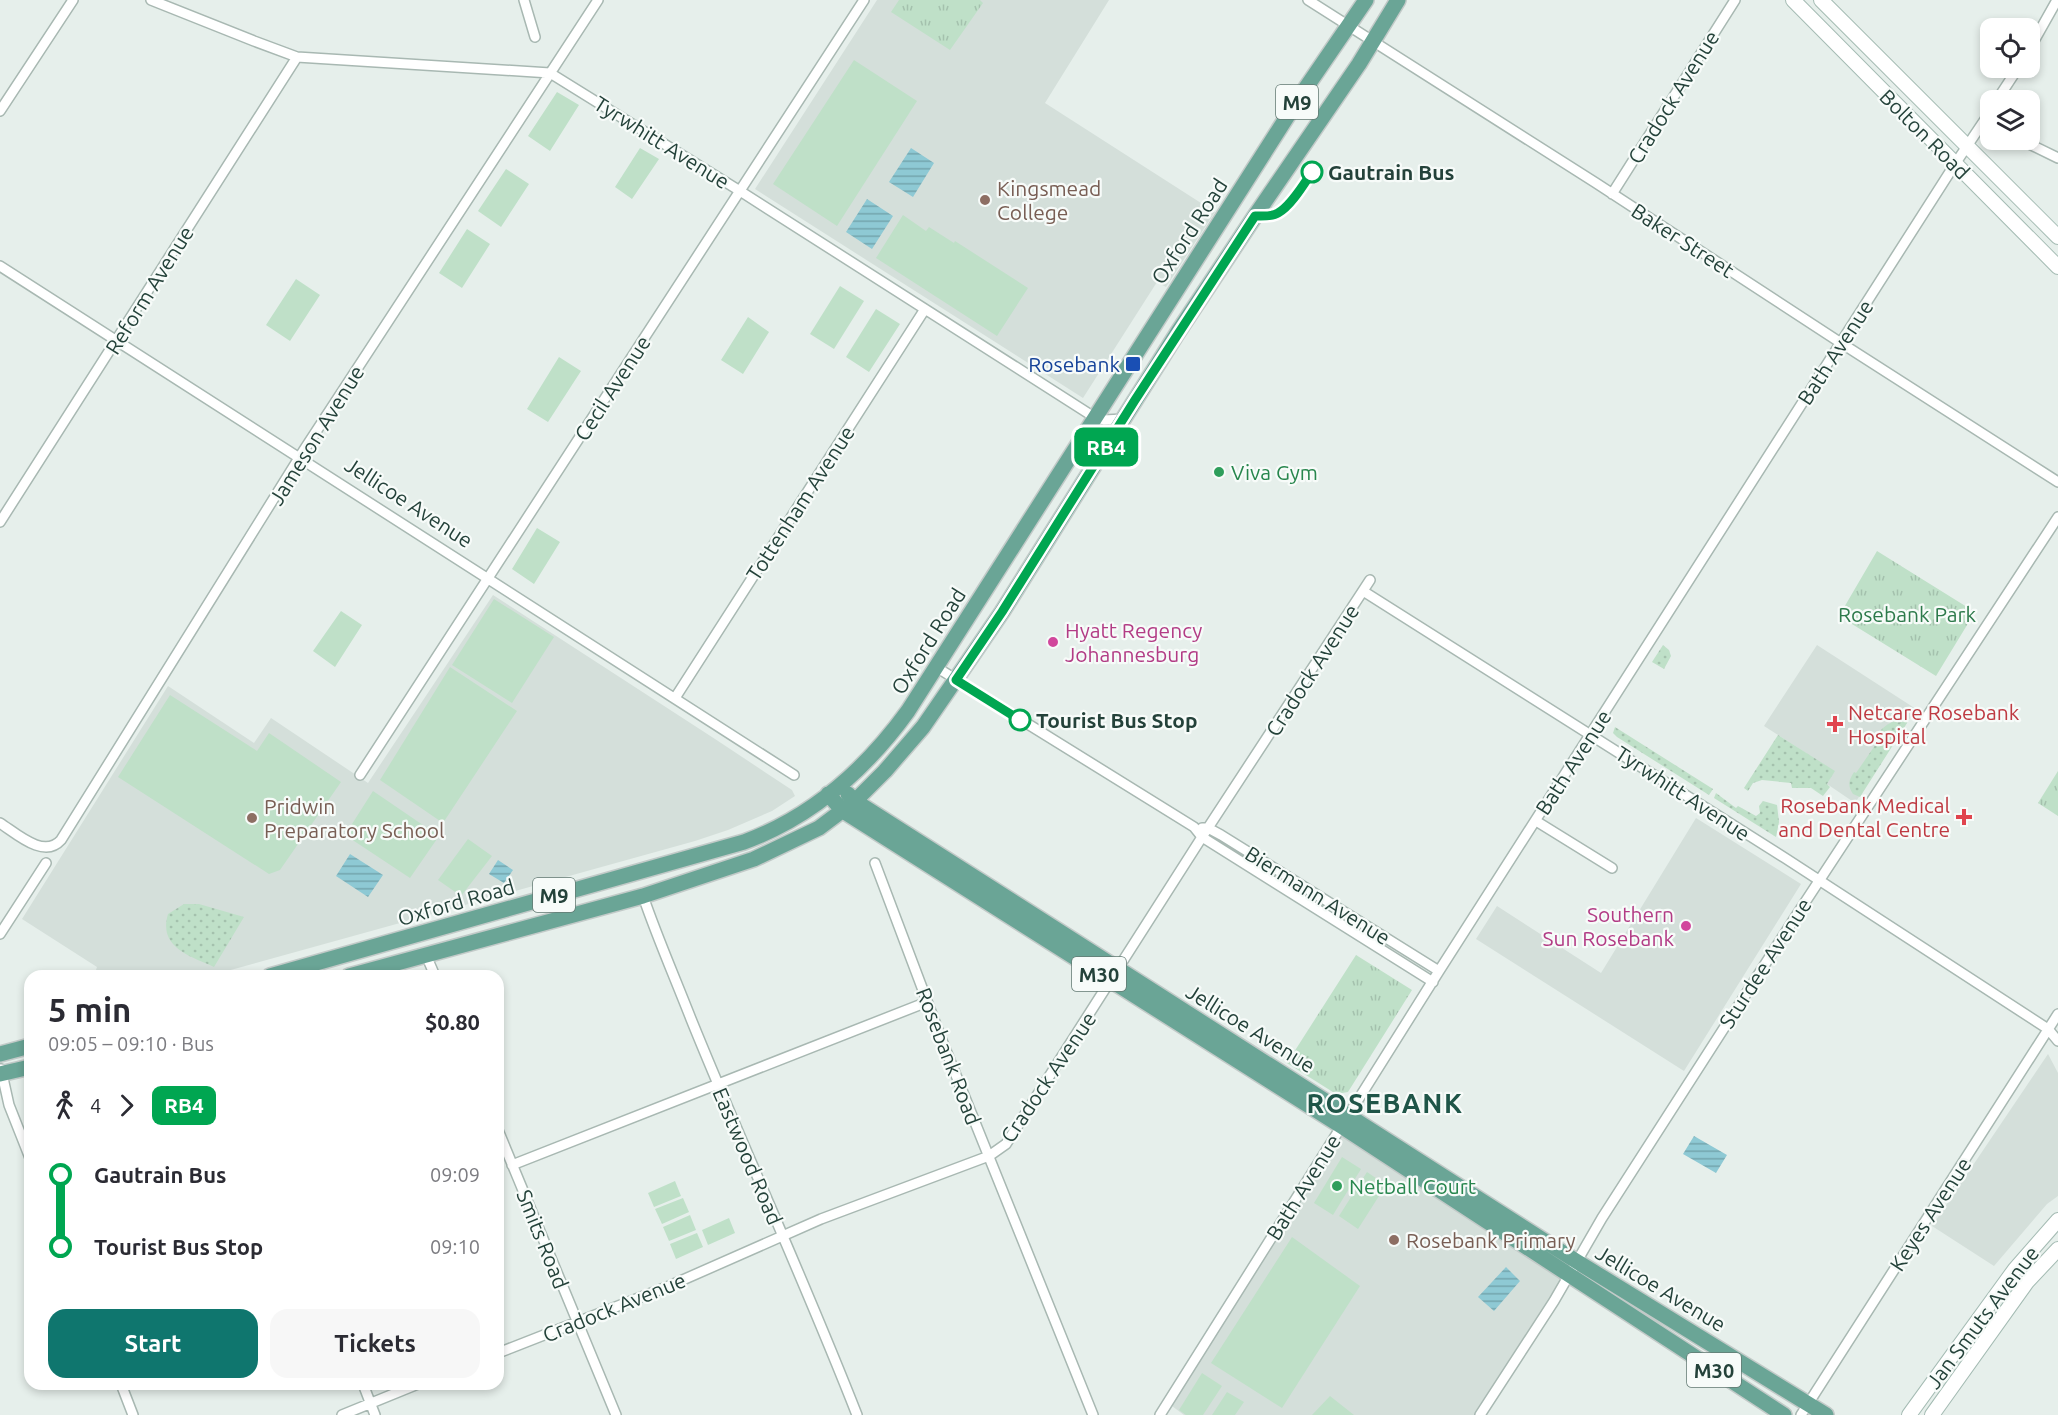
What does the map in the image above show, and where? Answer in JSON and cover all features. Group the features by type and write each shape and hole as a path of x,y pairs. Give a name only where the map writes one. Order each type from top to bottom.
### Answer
{"main road":[{"name":"Oxford Road","path":"292,970 705,854 754,838 810,809 834,790 888,738 936,667 1301,95 1366,0"},
{"name":"Oxford Road","path":"371,970 643,896 754,859 819,828 855,801 923,727 956,680 1002,612 1224,262 1374,41 1398,0"},
{"name":"Bolton Road","path":"1793,0 2058,267"},
{"name":"Bolton Road","path":"1821,0 2058,237"},
{"name":"Jellicoe Avenue","path":"834,790 855,801 1114,975"},
{"name":"Jellicoe Avenue","path":"834,790 843,811 1114,975 1576,1261 1805,1409 1826,1415"},
{"path":"636,872 643,896"},
{"path":"421,934 426,955"},
{"path":"0,1054 24,1048"},
{"path":"1,1071 24,1068"},
{"name":"Jellicoe Avenue","path":"1345,1120 1568,1275 1784,1415"},
{"name":"Jan Smuts Avenue","path":"1909,1415 2015,1269 2058,1220"},
{"name":"Jan Smuts Avenue","path":"1932,1415 2027,1282 2058,1249"}],"street":[{"path":"0,111 66,4 73,0"},
{"name":"Tyrwhitt Avenue","path":"151,0 297,57 550,73 740,191 1094,417 1104,420 1123,419"},
{"path":"524,0 535,37"},
{"name":"Jameson Avenue","path":"0,823 38,846 49,848 61,840 300,458 598,0"},
{"name":"Cecil Avenue","path":"360,776 864,0"},
{"name":"Baker Street","path":"1308,0 2058,482"},
{"name":"Cradock Avenue","path":"1612,194 1735,0"},
{"path":"2040,31 2057,1"},
{"name":"Reform Avenue","path":"0,522 297,57"},
{"name":"Bath Avenue","path":"1161,1415 1439,971 1955,164 1980,131"},
{"path":"2040,149 2058,158"},
{"name":"Jellicoe Avenue","path":"0,266 794,775"},
{"name":"Tottenham Avenue","path":"675,698 925,309"},
{"name":"Sturdee Avenue","path":"1480,1415 1819,880 2058,517"},
{"name":"Cradock Avenue","path":"504,1351 821,1219 989,1156 1006,1144 1370,580"},
{"name":"Tyrwhitt Avenue","path":"1363,591 1819,880 2048,1029 2058,1041"},
{"name":"Biermann Avenue","path":"936,667 1194,827 1202,837 1433,982"},
{"path":"1536,821 1612,868"},
{"name":"Biermann Avenue","path":"1194,827 1208,828 1439,971"},
{"path":"0,934 46,863"},
{"name":"Rosebank Road","path":"875,863 927,1002 1093,1415"},
{"path":"1310,904 1317,894"},
{"name":"Eastwood Road","path":"643,896 718,1085 820,1321 857,1415"},
{"path":"426,955 432,970"},
{"path":"512,1165 927,1002"},
{"name":"Keyes Avenue","path":"1805,1409 2058,1014"},
{"path":"1,1071 9,1104 24,1143"},
{"name":"Smits Road","path":"504,1145 616,1415"},
{"path":"123,1390 133,1415"},
{"path":"365,1390 375,1415"},
{"path":"342,1415 403,1390"}],"shaded area":[{"name":"Kingsmead College","path":"877,0 1109,0 1045,103 1215,212 1166,287 1157,282 1083,398 755,189"},
{"path":"493,595 792,790 795,796 772,811 695,841 231,970 96,970 97,967 22,919 168,686 254,743 271,718 368,783"},
{"name":"Netcare Rosebank Hospital","path":"1817,645 1916,709 1855,803 1827,784 1834,771 1764,726"},
{"path":"1696,818 1801,884 1684,1071 1476,939 1497,906 1601,973"},
{"path":"2048,1054 2058,1073 2058,1196 2047,1204 1994,1266 1932,1226"},
{"name":"Rosebank Primary","path":"1341,1126 1567,1274 1478,1415 1184,1415 1172,1406"}],"green space":[{"path":"899,0 980,0 983,3 950,50 891,12"},
{"path":"854,60 917,101 837,226 773,184"},
{"path":"557,92 579,105 550,151 528,136"},
{"path":"640,148 659,159 632,199 615,187"},
{"path":"506,169 529,184 501,227 478,211"},
{"path":"903,215 926,231 929,227 954,243 955,241 1028,288 997,336 876,258"},
{"path":"467,229 490,244 462,288 439,273"},
{"path":"296,279 320,295 290,341 266,325"},
{"path":"840,286 864,301 834,349 810,334"},
{"path":"876,309 900,324 869,372 846,357"},
{"path":"748,317 769,332 743,374 721,360"},
{"path":"559,357 581,371 548,422 527,409"},
{"path":"537,528 560,542 534,584 512,569"},
{"name":"Rosebank Park","path":"1877,551 1975,612 1936,676 1839,616"},
{"path":"494,599 554,637 512,703 452,665"},
{"path":"341,611 362,625 335,667 313,651"},
{"path":"1663,645 1669,650 1671,656 1664,669 1652,662"},
{"path":"450,667 517,711 443,823 380,780"},
{"path":"170,695 257,751 269,733 341,782 280,870 269,874 118,777"},
{"path":"1906,719 1907,723 1860,797 1853,794 1849,783 1854,772 1856,773 1876,744 1873,741 1876,736 1890,723"},
{"path":"1615,727 1713,789 1709,795 1617,737 1613,733"},
{"path":"1778,735 1835,771 1827,784 1830,787 1823,796 1811,788 1792,788 1791,783 1762,780 1753,783 1748,791 1744,788"},
{"path":"2058,771 2058,816 2038,803"},
{"path":"373,791 439,836 410,878 345,835"},
{"path":"1716,793 1736,808 1738,806 1756,816 1760,813 1759,806 1763,801 1777,805 1779,822 1776,837 1714,798"},
{"path":"468,839 492,856 461,896 438,880"},
{"path":"184,904 199,904 244,917 214,967 178,949 167,935 168,914"},
{"path":"1356,955 1412,990 1348,1092 1336,1094 1287,1063"},
{"name":"Netball Court","path":"1342,1157 1361,1169 1333,1215 1314,1203"},
{"name":"Netball Court","path":"1367,1172 1386,1185 1358,1229 1339,1216"},
{"path":"675,1181 681,1196 654,1207 648,1193"},
{"path":"683,1198 689,1212 662,1224 655,1209"},
{"path":"690,1215 696,1230 669,1241 663,1227"},
{"path":"729,1218 735,1233 708,1245 702,1230"},
{"path":"697,1233 703,1247 676,1259 670,1244"},
{"path":"1292,1237 1360,1286 1282,1408 1211,1363"},
{"path":"1202,1373 1222,1386 1203,1415 1186,1415 1179,1410"},
{"path":"1227,1392 1244,1402 1235,1415 1212,1415"},
{"path":"1330,1396 1354,1415 1312,1415"}],"water":[{"path":"911,148 934,163 913,197 889,182"},
{"path":"867,199 893,216 872,249 846,232"},
{"path":"350,854 383,875 368,897 336,876"},
{"path":"498,860 513,870 504,883 489,874"},
{"path":"1694,1136 1727,1155 1716,1173 1683,1154"},
{"path":"1506,1267 1520,1281 1494,1311 1478,1297"}],"bus line":[{"name":"RB4","path":"1020,720 956,680 1002,612 1135,400 1255,216 1278,214 1298,193 1312,172"}],"place":[{"name":"Gautrain Bus","path":"1312,172"},
{"name":"Kingsmead College","path":"985,200"},
{"name":"Rosebank","path":"1133,364"},
{"name":"Viva Gym","path":"1219,472"},
{"name":"Hyatt Regency Johannesburg","path":"1053,642"},
{"name":"Tourist Bus Stop","path":"1020,720"},
{"name":"Netcare Rosebank Hospital","path":"1835,724"},
{"name":"Rosebank Medical and Dental Centre","path":"1964,817"},
{"name":"Pridwin Preparatory School","path":"252,818"},
{"name":"Southern Sun Rosebank","path":"1686,926"},
{"name":"Netball Court","path":"1337,1186"},
{"name":"Rosebank Primary","path":"1394,1240"}],"district":[{"name":"ROSEBANK","path":"1385,1103"}]}
